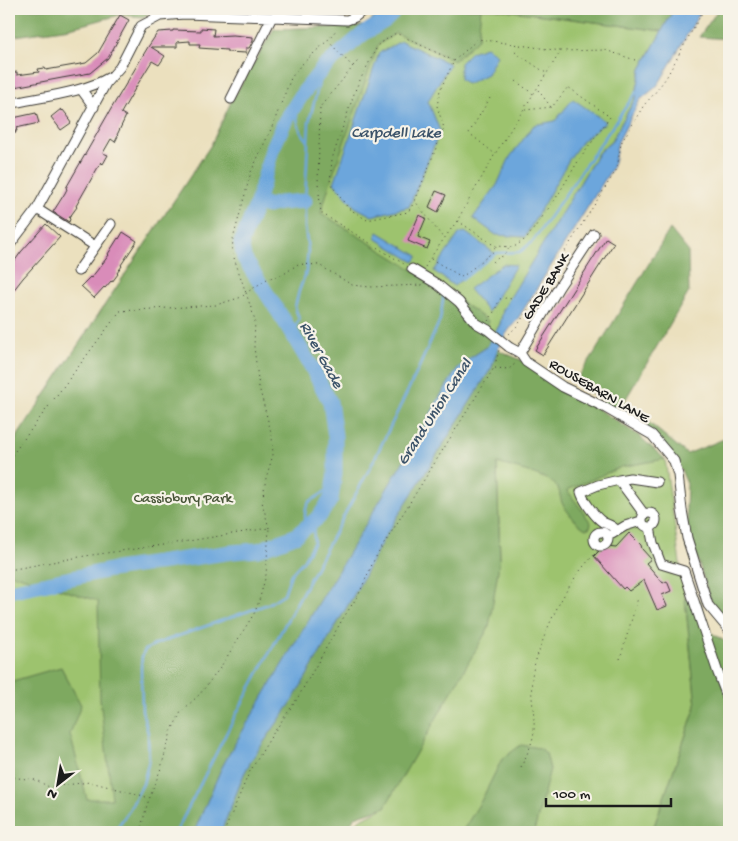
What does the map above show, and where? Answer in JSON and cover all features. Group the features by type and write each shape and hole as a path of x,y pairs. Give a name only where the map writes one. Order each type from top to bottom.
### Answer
{"street":[{"path":"9,246 37,209 106,83 120,67 141,26 160,16 184,14 340,20 355,17 364,9"},
{"path":"231,99 272,16"},
{"path":"9,104 81,89 98,84 112,75"},
{"path":"81,89 94,107"},
{"path":"37,209 96,246"},
{"path":"78,271 111,224"},
{"name":"GADE BANK","path":"521,354 559,287 594,234"},
{"name":"ROUSEBARN LANE","path":"412,269 450,294 476,323 521,354 526,362 563,387 602,406 652,436 674,461 678,475 687,538 708,605 729,630"},
{"path":"617,531 612,525 600,520 583,500 582,492 630,478 657,482"},
{"path":"619,480 643,518 643,525 650,527"},
{"path":"608,537 643,518 648,512 656,518 654,525 650,527"},
{"path":"650,527 653,543 661,564 684,571 729,702"}],"path":[{"path":"508,334 518,325 617,169 621,143 644,105 666,78 704,9"},
{"path":"140,832 161,768 170,732 181,712 200,694 220,668 260,601 266,575 269,531 262,502 266,478 273,455 272,436 259,387 254,346 255,320 232,252 233,238 251,172 272,127 291,78 300,66 327,41 339,26 340,20"},
{"path":"454,61 396,33 378,45 356,88 332,159 330,183 348,208 367,220 408,212 415,201 444,128 436,106 440,90 454,61 478,39 562,51 605,50 638,61"},
{"path":"327,41 353,67"},
{"path":"421,274 430,258 457,221 495,154 562,51"},
{"path":"515,52 547,74"},
{"path":"359,60 320,107 318,183 321,213 412,269"},
{"path":"516,81 533,95"},
{"path":"493,262 503,256 511,247 527,238 556,198 577,162 610,117 568,87 552,107 524,110"},
{"path":"537,89 552,107"},
{"path":"490,98 469,133 495,154"},
{"path":"415,201 444,239"},
{"path":"457,221 495,246 511,247"},
{"path":"430,258 462,277 494,251 495,246"},
{"path":"9,459 120,311 216,305 242,296 267,278 284,274 298,264 319,265 352,285 370,287 439,286"},
{"path":"485,329 500,299 512,300"},
{"path":"224,832 249,773 297,699 359,594 374,560 494,368 499,349"},
{"path":"494,368 509,369 521,354"},
{"path":"9,570 85,556 269,528"},
{"path":"521,767 534,733 532,682 535,664 542,644 556,610 569,586 599,550"},
{"path":"620,659 638,598"},
{"path":"9,777 36,780 50,786 90,782 138,794 150,799"}],"green space":[{"path":"9,9 264,9 149,13 143,17 120,15 70,28 9,37"},
{"path":"306,9 352,9 348,12 332,13"},
{"name":"Cassiobury Park","path":"386,9 497,9 662,31 641,69 636,97 611,142 599,152 503,310 500,324 487,347 221,769 9,832 9,449 211,145 231,102 274,29 364,26"},
{"name":"Cassiobury Park","path":"386,9 481,9 478,39 454,61 396,33 378,45 321,213 441,287 488,321 488,330 500,351 526,362 638,435 665,459 621,467 567,490 591,523 590,527 586,529 567,510 562,503 558,488 553,483 539,476 497,463 500,558 489,627 385,807 355,817 344,832 9,832 9,682 61,667 81,705 70,734 87,799 112,799 100,699 98,601 9,573 9,449 211,145 231,102 274,29 364,26"},
{"path":"497,9 675,9 662,31"},
{"path":"718,10 729,10 729,39 699,37"},
{"path":"670,229 688,251 689,292 624,402 687,454 724,439 729,429 729,633 710,599 689,532 686,508 687,484 681,470 669,455 632,421 575,382"},
{"path":"665,459 685,598 696,706 652,832 347,832 359,820 385,807 500,558 497,463"},
{"path":"685,598 700,601 707,630 729,644 729,832 652,832 696,706"},
{"path":"521,745 539,748 546,753 550,769 534,832 462,832 481,801 502,759"}],"water":[{"name":"Grand Union Canal","path":"674,9 702,9 661,80 656,87 640,100 618,142 611,170 517,320 505,336 496,353 492,367 384,538 355,593 291,703 252,759 244,774 221,832 194,832 221,769 233,747 422,430 439,398 457,369 487,347 500,324 503,310 511,296 599,152 611,142 636,97 641,69"},
{"name":"Carpdell Lake","path":"401,41 450,64 428,101 440,131 409,207 372,216 355,207 334,183 379,53"},
{"path":"486,47 497,55 487,74 467,84 460,79 460,63 471,52"},
{"path":"573,99 606,122 582,141 570,158 525,237 496,235 473,218 497,185 510,157 534,125 555,121"},
{"path":"378,232 418,256 414,262 375,238"},
{"path":"465,232 494,253 454,286 434,271 459,234"},
{"path":"503,264 516,265 488,312 469,289"}],"building":[{"path":"120,15 129,20 108,58 90,73 9,88 9,73 17,72 17,75 39,72 38,69 45,68 46,70 86,63 98,53"},
{"path":"201,28 214,29 213,36 253,37 253,41 249,48 246,48 246,53 199,48 200,44 190,44 190,41 177,42 177,47 151,47 165,56 159,65 152,61 136,87 121,113 126,116 118,136 115,142 111,139 103,153 108,155 103,164 101,162 69,218 69,222 53,212 111,109 158,32 173,30 201,31"},
{"path":"61,109 70,119 71,123 61,130 51,117"},
{"path":"12,113 13,118 36,113 39,123 16,128 16,133 9,134 9,114"},
{"path":"436,191 446,195 438,212 429,207"},
{"path":"419,215 426,218 418,237 430,242 427,249 408,241"},
{"path":"46,224 60,237 9,296 9,269 21,252"},
{"path":"123,232 137,241 112,282 104,287 94,298 81,286 99,268"},
{"path":"606,238 614,243 543,355 535,350"},
{"path":"629,533 651,559 646,563 663,583 667,581 671,591 662,595 667,606 657,610 644,580 629,591 625,587 623,589 594,556 606,544 607,546 616,547"}],"waterway":[{"name":"River Gade","path":"9,591 110,570 258,550 295,536 319,517 331,499 335,473 335,436 330,402 285,322 244,258 241,243 257,203 272,150 285,121 303,93 323,68 363,34 386,20 397,9"},
{"path":"292,334 299,319 295,307 306,272 308,250 305,227 305,201 309,122 323,68"},
{"path":"462,280 496,253 520,252 533,241 637,92"},
{"path":"296,103 299,127 308,141"},
{"path":"257,203 268,206 305,201"},
{"path":"176,832 233,720 371,466 440,320 444,293"},
{"path":"306,528 305,515 309,502 323,493 333,483"},
{"path":"114,832 128,812 143,784 149,760 148,733 142,710 141,668 142,656 145,650 156,644 268,604 284,594 291,574 303,561 314,542 313,522"}]}
